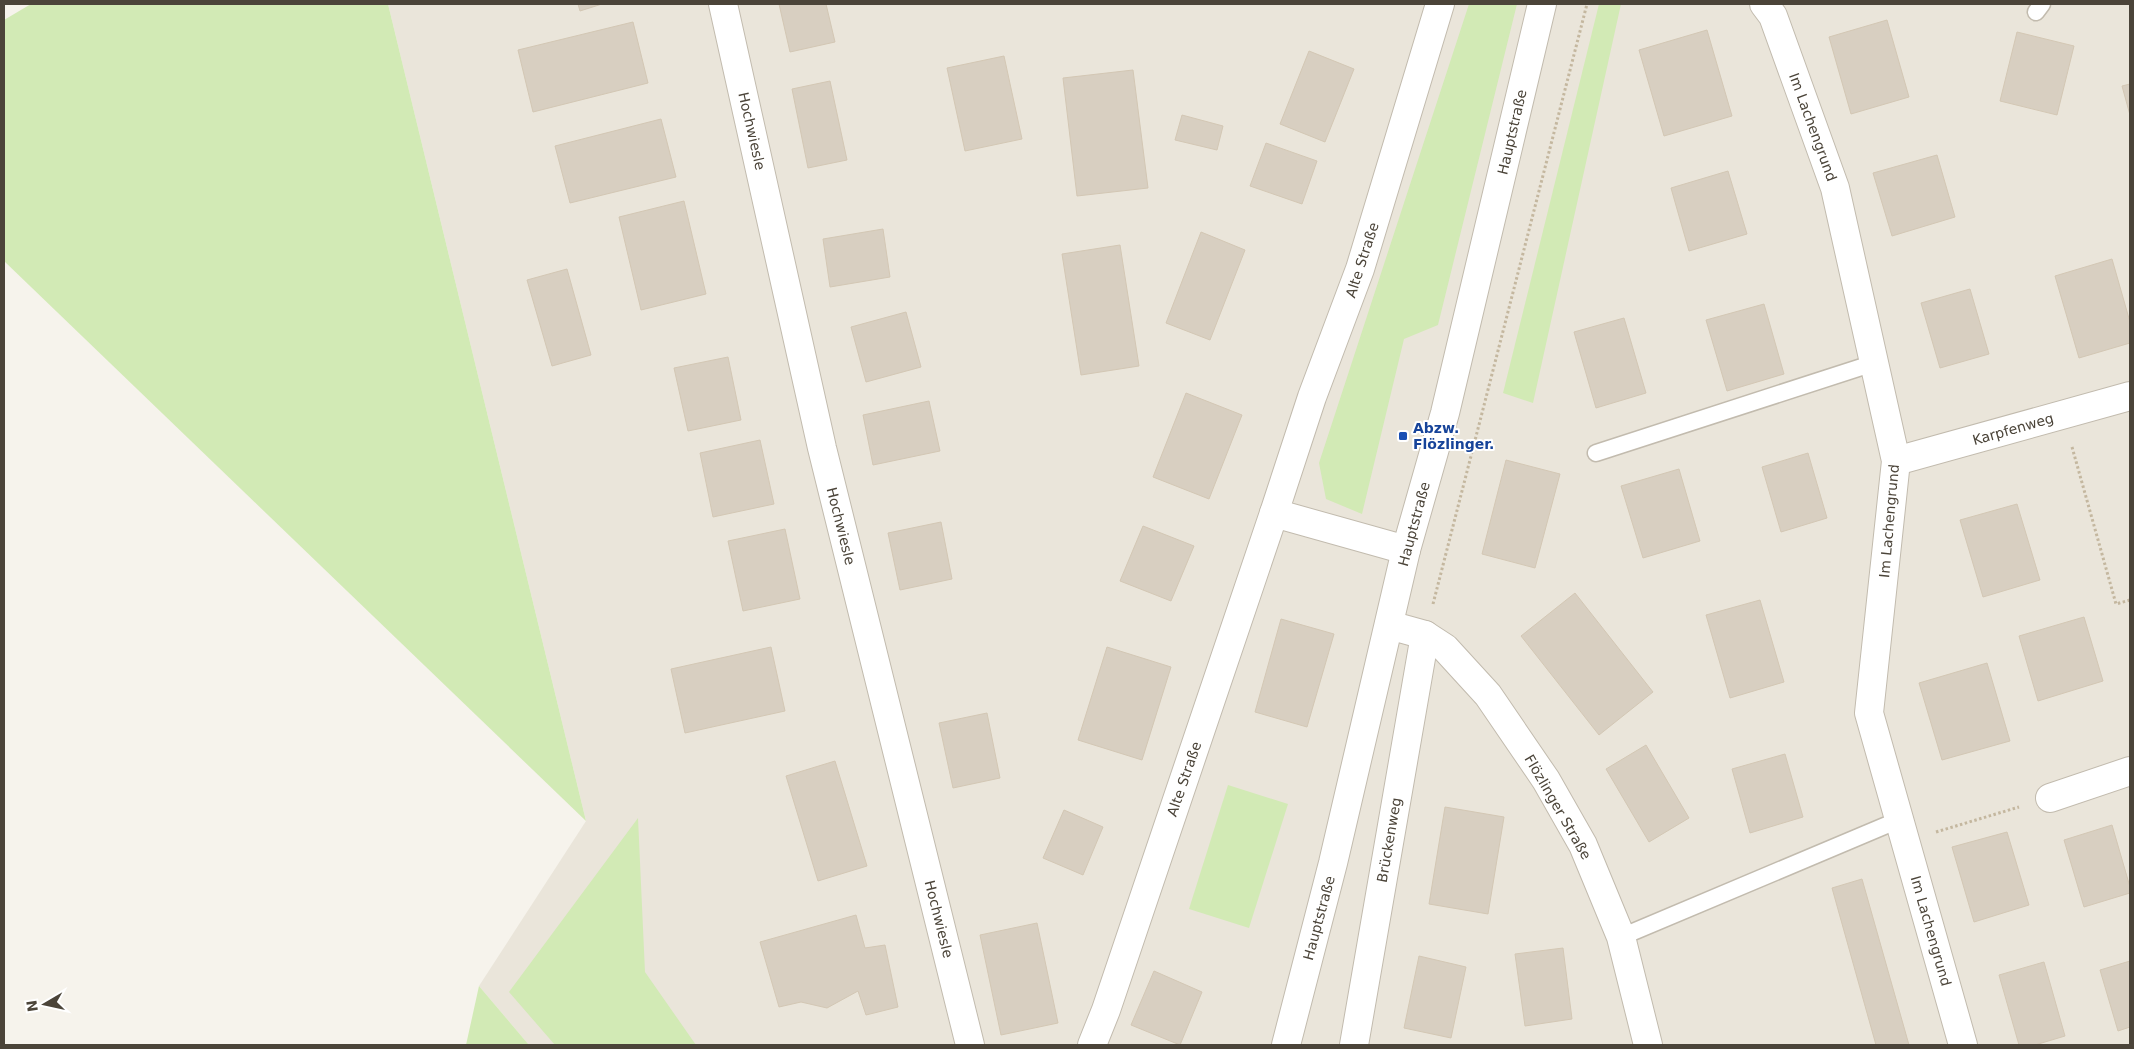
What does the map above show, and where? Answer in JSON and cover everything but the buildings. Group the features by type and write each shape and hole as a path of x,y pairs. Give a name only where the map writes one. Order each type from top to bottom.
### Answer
{"street":[{"name":"Hochwiesle","path":"723,4 822,448 970,1045"},
{"name":"Alte Straße","path":"1092,1045 1106,1010 1312,397 1360,269 1440,4"},
{"name":"Hauptstraße","path":"1286,1045 1333,863 1406,550 1445,413 1542,4"},
{"name":"Im Lachengrund","path":"1764,4 1772,16 1835,188 1896,461 1869,713 1963,1045"},
{"name":"Karpfenweg","path":"1896,461 2130,396"},
{"path":"1274,513 1406,550"},
{"name":"Flözlinger Straße","path":"1389,625 1425,635 1445,648 1488,695 1546,780 1583,845 1621,937 1648,1045"},
{"name":"Brückenweg","path":"1354,1045 1425,635"},
{"path":"2050,798 2130,771"}],"lane":[{"path":"1596,453 1874,363"},
{"path":"1621,937 1903,830"}],"path":[{"path":"1425,635 1588,4"},
{"path":"2062,415 2116,604 2130,600"},
{"path":"1903,830 2050,798"}],"shaded area":[{"path":"388,4 2130,4 2130,1045 529,1045 479,986 586,821"}],"green space":[{"path":"31,4 388,4 586,821 4,261 4,20"},
{"path":"1469,4 1517,4 1438,325 1404,339 1362,514 1326,499 1319,463"},
{"path":"1599,4 1621,4 1533,403 1503,393"},
{"path":"1228,785 1288,804 1249,928 1189,909"},
{"path":"638,818 645,972 696,1045 555,1045 509,992"},
{"path":"479,986 529,1045 466,1045"}],"place":[{"name":"Abzw. Flözlinger.","path":"1403,436"}]}
